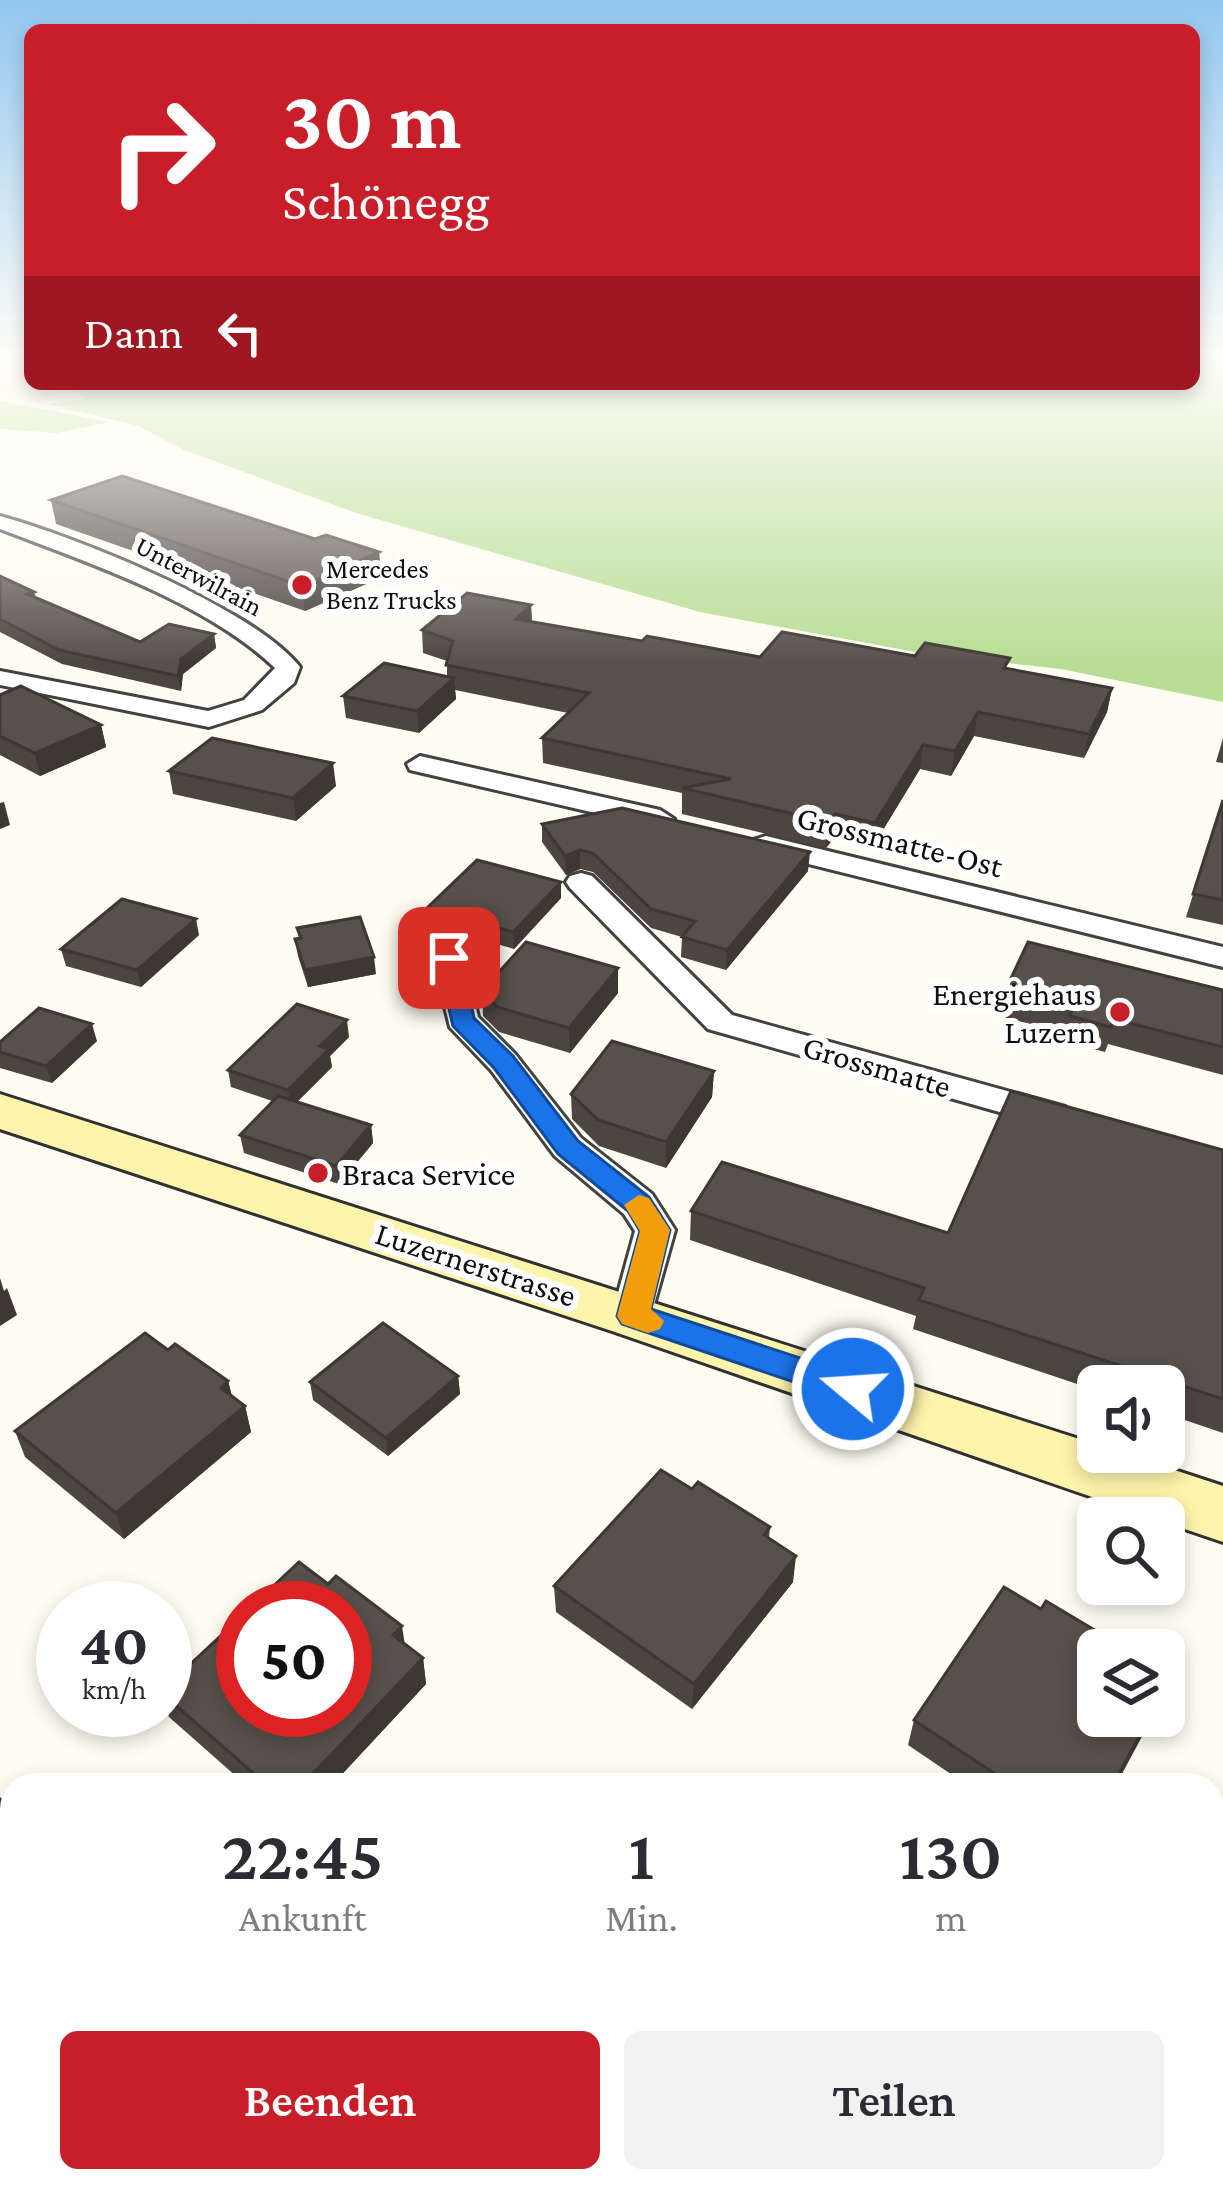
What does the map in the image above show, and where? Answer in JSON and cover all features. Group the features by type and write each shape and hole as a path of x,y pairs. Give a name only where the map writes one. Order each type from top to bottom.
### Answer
{"main road":[{"name":"Luzernerstrasse","path":"0,1111 1223,1514"}],"street":[{"name":"Unterwilrain","path":"0,522 146,577 285,660 285,677 253,705 229,715 180,716 0,677"},
{"path":"420,764 697,828"},
{"name":"Grossmatte-Ost","path":"742,839 1223,957"},
{"name":"Grossmatte","path":"581,882 720,1022 1089,1125"},
{"path":"449,958 462,1020 503,1062 568,1147 638,1204 655,1230 633,1316"}],"green space":[{"path":"209,459 1223,459 1223,702 1061,669 926,654 700,612 356,513"}],"building":[{"path":"122,476 315,539 326,535 379,552 302,586 51,500"},
{"path":"0,576 34,592 27,594 140,642 169,624 214,634 181,659 178,676 59,650 0,619"},
{"path":"467,593 531,605 516,619 642,641 647,636 760,657 782,632 915,656 925,643 1010,658 1004,668 1112,688 1089,734 978,712 955,751 923,745 875,823 835,814 828,822 682,788 731,779 542,738 589,693 446,665 453,641 422,630"},
{"path":"384,663 454,678 417,711 343,696"},
{"path":"21,686 101,725 35,753 0,736 0,695"},
{"path":"212,738 333,763 293,798 169,771"},
{"path":"1223,800 1223,900 1193,894"},
{"path":"622,808 810,852 727,950 682,937 695,921 651,909 593,853 580,850 565,856 542,824"},
{"path":"477,860 561,882 513,932 427,908"},
{"path":"122,899 196,919 137,970 61,949"},
{"path":"360,917 374,957 305,970 295,939 301,938 297,928"},
{"path":"526,942 618,968 569,1028 497,1007 482,991"},
{"path":"1028,942 1223,990 1223,1047 1114,1019 1111,1027 1070,1016 1072,1009 1005,991"},
{"path":"297,1004 347,1020 320,1046 329,1049 288,1090 228,1070"},
{"path":"39,1008 92,1024 46,1066 0,1052 0,1042"},
{"path":"612,1041 714,1071 666,1142 598,1120 571,1094"},
{"path":"1011,1091 1223,1150 1223,1399 1185,1387 1185,1365 1119,1365 919,1300 924,1288 691,1211 722,1162 948,1233"},
{"path":"278,1096 371,1125 336,1166 240,1135"},
{"path":"383,1323 458,1376 386,1438 310,1382"},
{"path":"145,1333 168,1350 175,1344 228,1381 221,1388 245,1406 116,1513 15,1431"},
{"path":"661,1470 692,1489 698,1482 770,1527 764,1535 796,1556 694,1684 554,1586"},
{"path":"299,1562 324,1581 279,1581"},
{"path":"1004,1587 1041,1609 1046,1601 1093,1629 1077,1629 1077,1737 1139,1737 1119,1773 994,1773 914,1720"},
{"path":"372,1603 402,1626 393,1635 423,1658 372,1712"},
{"path":"216,1640 216,1737 348,1737 313,1773 253,1773 192,1720 192,1663"}],"slow traffic":[{"path":"639,1205 655,1230 633,1316 648,1321"}],"place":[{"name":"Mercedes Benz Trucks","path":"302,585"},
{"name":"Energiehaus Luzern","path":"1120,1012"},
{"name":"Braca Service","path":"318,1173"}],"route":[{"path":"449,958 462,1020 503,1062 568,1147 638,1204 655,1230 633,1316 853,1389"}]}
